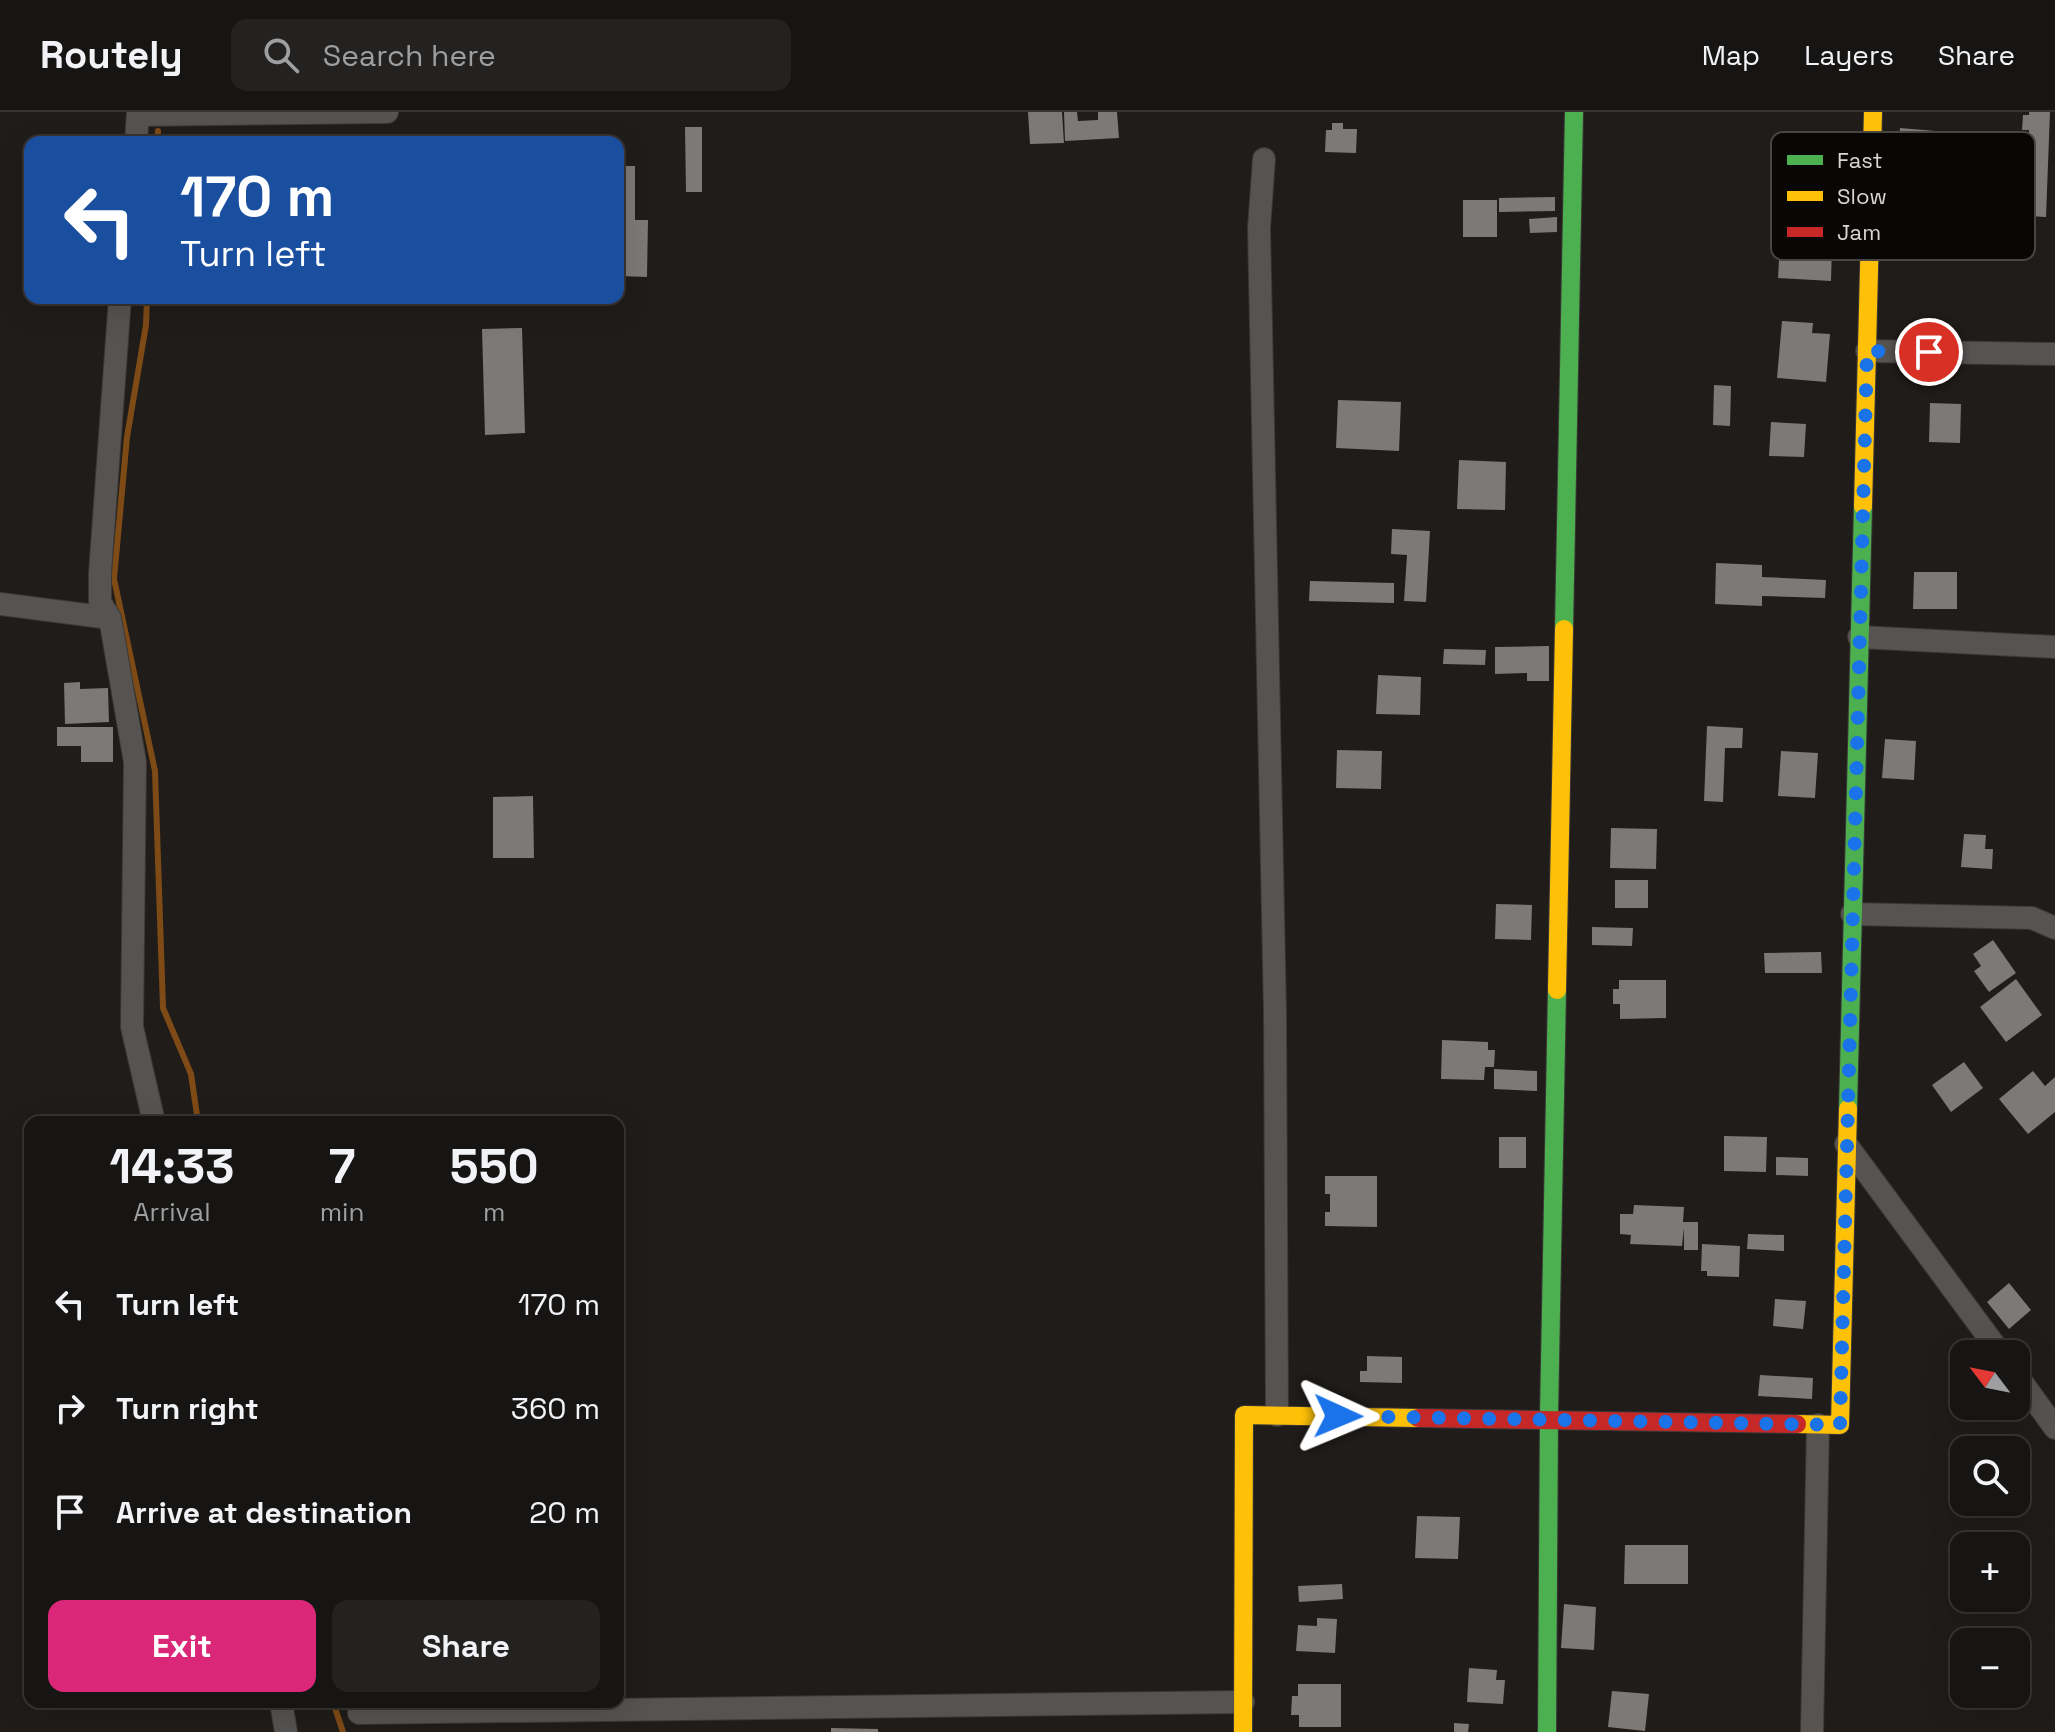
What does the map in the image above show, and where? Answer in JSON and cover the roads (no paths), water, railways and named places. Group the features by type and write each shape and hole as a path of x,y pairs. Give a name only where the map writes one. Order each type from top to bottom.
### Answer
{"street":[{"path":"136,136 138,113 387,112"},
{"path":"1547,1732 1574,112"},
{"path":"1872,132 1873,112"},
{"path":"1264,159 1259,228 1275,1013 1277,1415"},
{"path":"1243,1732 1244,1415 1840,1425 1869,260"},
{"path":"120,304 100,602 110,618 135,762 132,1027 153,1116"},
{"path":"1867,351 2055,354"},
{"path":"0,604 110,618"},
{"path":"1859,637 2055,647"},
{"path":"1852,914 2032,918 2055,928"},
{"path":"1846,1144 1991,1340"},
{"path":"2030,1393 2055,1428"},
{"path":"1812,1732 1818,1425"},
{"path":"359,1713 1243,1702"},
{"path":"282,1708 286,1732"}],"waterway":[{"path":"158,131 158,136"},
{"path":"147,304 127,437 114,579 155,771 163,1008 191,1074 197,1116"},
{"path":"335,1708 343,1732"}]}
